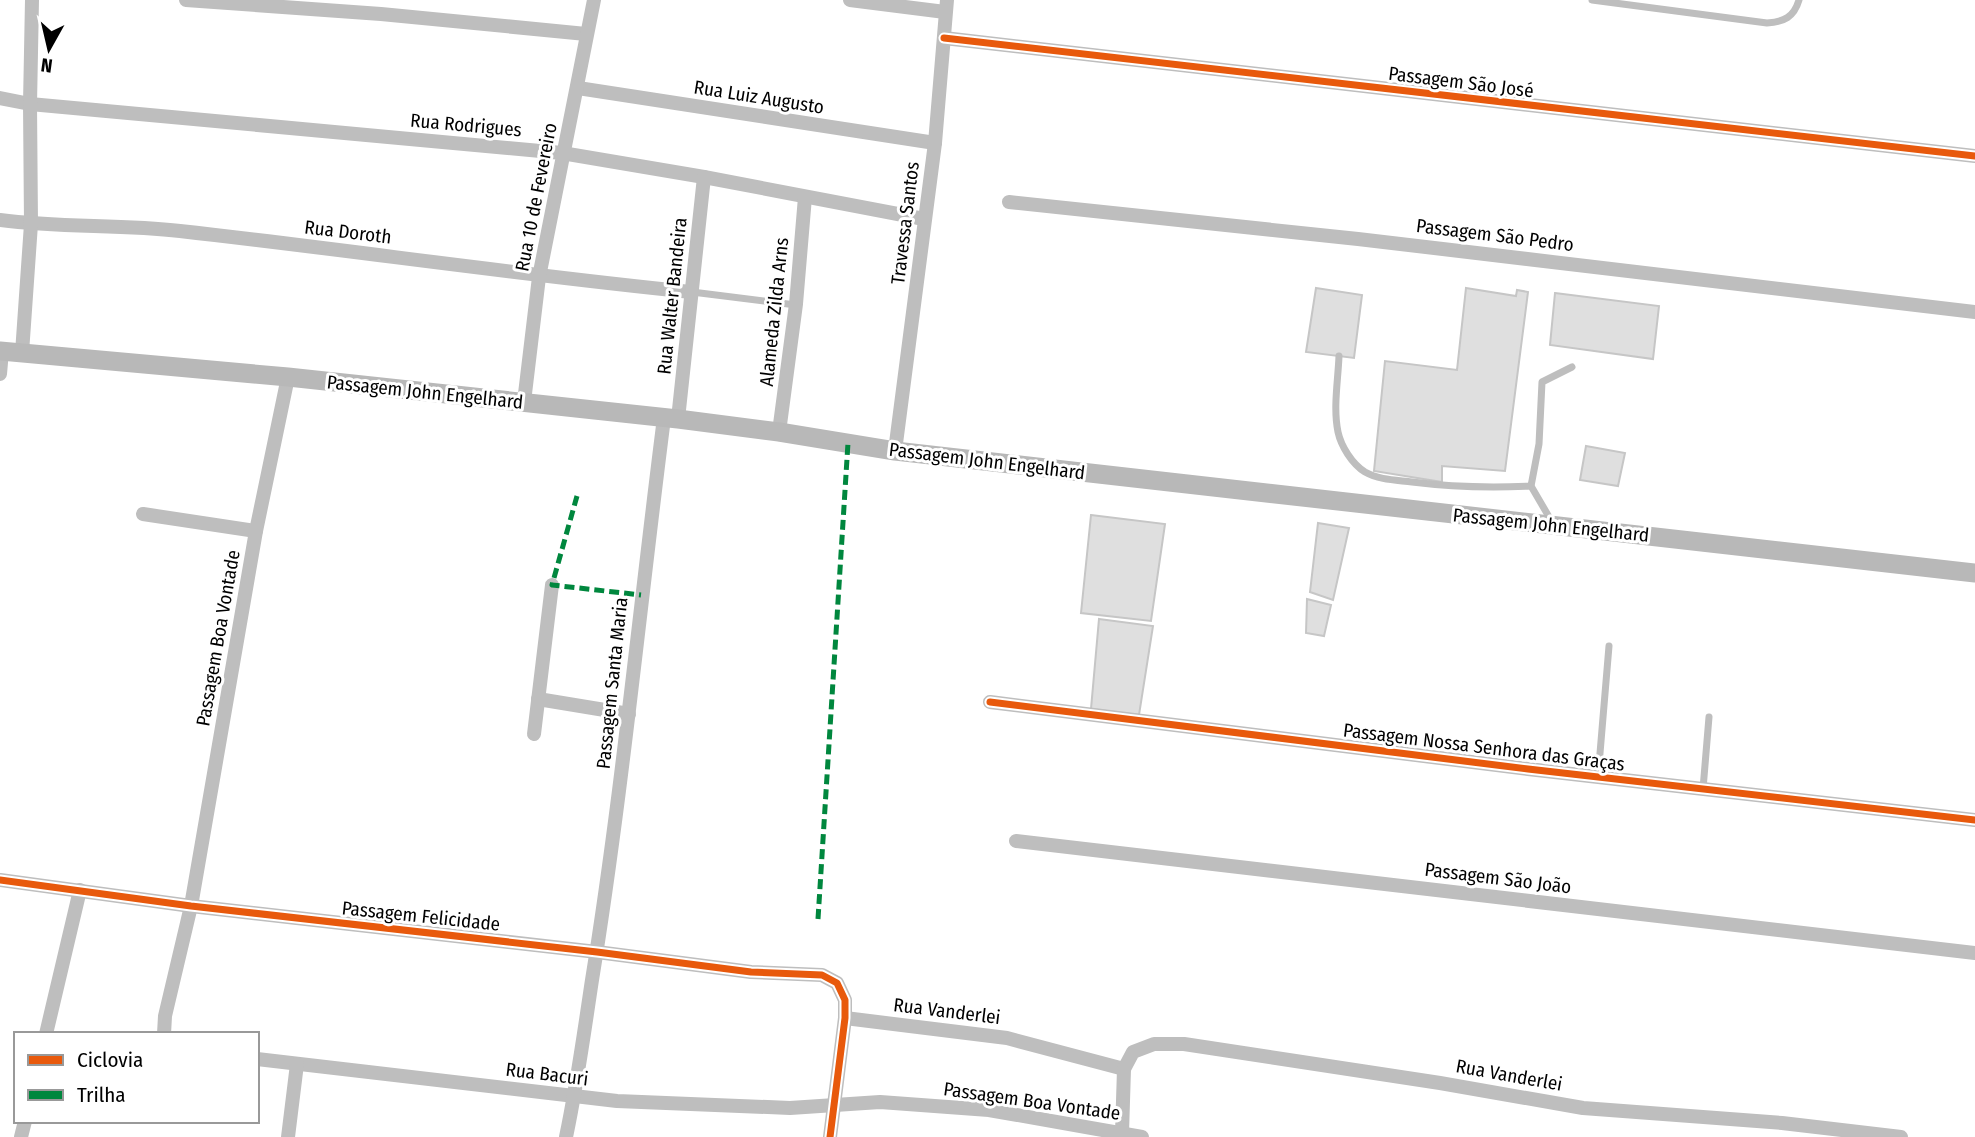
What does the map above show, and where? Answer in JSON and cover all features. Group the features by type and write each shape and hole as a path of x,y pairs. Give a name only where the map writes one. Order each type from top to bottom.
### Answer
{"main road":[{"name":"Passagem John Engelhard","path":"1,351 288,377 671,418 895,451 1975,573"}],"street":[{"path":"22,353 31,224 32,0"},
{"path":"186,0 381,14 586,34"},
{"name":"Rua 10 de Fevereiro","path":"524,402 539,277 594,0"},
{"path":"850,0 946,6"},
{"name":"Travessa Santos","path":"895,451 935,143 946,6"},
{"name":"Passagem São José","path":"944,37 1975,156"},
{"name":"Rua Luiz Augusto","path":"578,88 935,143"},
{"name":"Rua Rodrigues","path":"0,98 30,104 562,153 924,219"},
{"name":"Rua Walter Bandeira","path":"671,418 691,292 704,177"},
{"name":"Alameda Zilda Arns","path":"779,432 796,305 805,197"},
{"name":"Passagem São Pedro","path":"1009,202 1358,239 1975,312"},
{"name":"Rua Doroth","path":"0,220 31,224 176,230 539,277 691,292"},
{"path":"0,374 1,351"},
{"name":"Passagem Boa Vontade","path":"191,906 256,531 288,377"},
{"name":"Passagem Santa Maria","path":"566,1137 597,952 629,714 641,595 671,418"},
{"path":"143,514 256,531"},
{"path":"534,734 552,585"},
{"path":"538,699 629,714"},
{"name":"Passagem Nossa Senhora das Graças","path":"990,702 1598,777 1975,820"},
{"name":"Passagem São João","path":"1016,841 1975,953"},
{"name":"Passagem Felicidade","path":"0,880 191,906 751,972 822,975 837,983 845,1000 845,1018"},
{"path":"46,1032 80,890"},
{"path":"164,1032 165,1016 191,906"},
{"path":"830,1137 845,1018"},
{"name":"Rua Vanderlei","path":"845,1018 1007,1038 1124,1069 1133,1052 1154,1044 1184,1044 1583,1108 1783,1123 1856,1135 1901,1137"},
{"name":"Rua Bacuri","path":"259,1059 617,1101 790,1108 833,1104"},
{"path":"288,1137 298,1064"},
{"path":"1122,1133 1124,1069"},
{"name":"Passagem Boa Vontade","path":"833,1104 880,1102 989,1110 1142,1137"}],"lane":[{"path":"1592,0 1768,23 1784,21 1790,17 1798,0"},
{"path":"691,292 796,305"},
{"path":"1339,356 1336,412 1338,435 1349,457 1363,471 1380,478 1444,487 1531,486"},
{"path":"1554,526 1531,486 1539,444 1542,382 1572,366"},
{"path":"1598,777 1609,646"},
{"path":"1703,789 1709,717"}],"building":[{"path":"1316,288 1362,295 1354,358 1306,352"},
{"path":"1466,288 1516,296 1517,290 1528,292 1505,471 1442,466 1442,482 1374,471 1385,361 1457,370"},
{"path":"1555,293 1659,306 1653,359 1550,345"},
{"path":"1586,446 1625,453 1618,486 1580,480"},
{"path":"1091,515 1165,524 1151,621 1081,613"},
{"path":"1318,523 1349,528 1333,600 1310,592"},
{"path":"1307,599 1331,605 1324,636 1306,633"},
{"path":"1099,619 1153,626 1139,715 1091,709"}],"marked path":[{"path":"818,919 848,443"},
{"path":"577,496 552,585 641,595"}],"cycle path":[{"path":"944,38 1975,156"},
{"path":"990,702 1528,769 1975,820"},
{"path":"0,880 191,906 751,972 822,975 837,983 845,1000 830,1137"}]}
